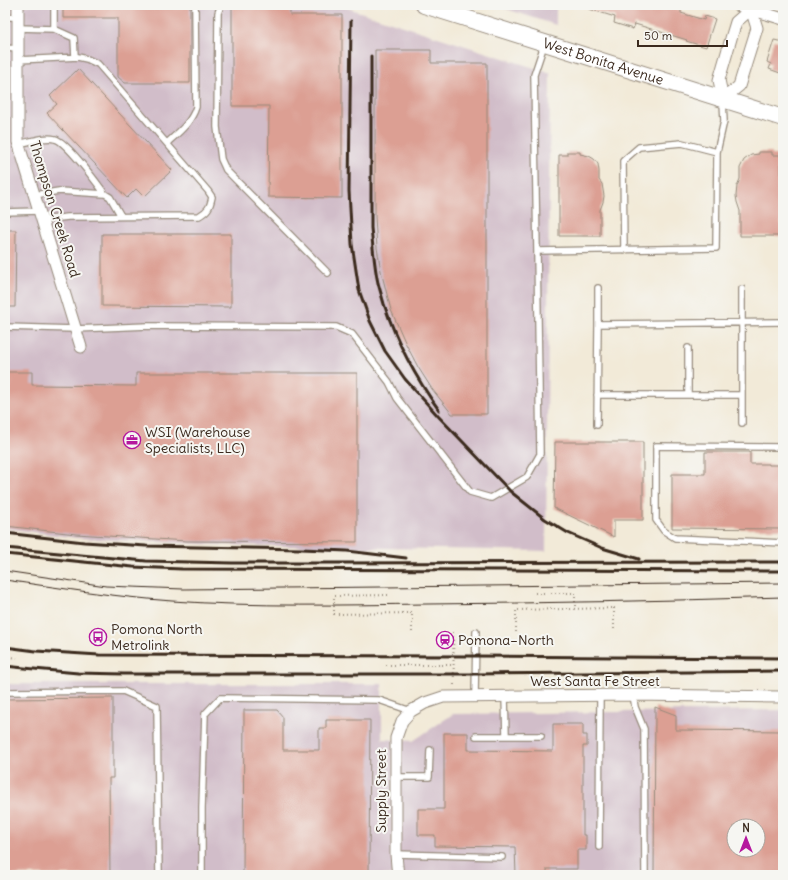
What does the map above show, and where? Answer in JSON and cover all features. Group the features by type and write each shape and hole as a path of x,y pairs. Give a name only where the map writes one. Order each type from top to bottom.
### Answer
{"main road":[{"name":"West Bonita Avenue","path":"424,5 783,118"}],"street":[{"name":"Thompson Creek Road","path":"18,5 18,144 80,347"},
{"path":"737,5 783,19"},
{"path":"751,9 757,28 738,86 723,99 718,80 736,22 751,9"},
{"name":"West Santa Fe Street","path":"411,711 425,703 443,697 633,695 783,697"},
{"name":"Supply Street","path":"398,875 396,854 396,738 402,721 411,711"}],"lane":[{"path":"54,5 54,29"},
{"path":"167,143 186,126 196,107 195,5"},
{"path":"221,5 218,13 217,120 221,159 226,170 328,272"},
{"path":"5,17 18,22 54,29 74,38 75,58"},
{"path":"5,327 336,327 352,334 389,382 397,398 470,492 491,498 527,477 540,454 534,75 545,43"},
{"path":"5,48 18,49"},
{"path":"5,212 68,217 199,216 207,212 212,197 208,190 98,64 87,59 75,58 18,60"},
{"path":"537,251 716,248 717,152 724,121 723,99"},
{"path":"18,144 44,138 55,138 62,142 105,194 110,197 120,216"},
{"path":"624,250 623,161 640,147 682,143 717,152"},
{"path":"34,195 59,191 105,194"},
{"path":"597,425 598,288"},
{"path":"742,288 742,423"},
{"path":"598,324 783,322"},
{"path":"688,348 688,395"},
{"path":"597,395 742,395"},
{"path":"783,447 656,446 656,520 664,531 675,538 783,543"},
{"path":"475,696 476,632"},
{"path":"5,692 123,691 157,706 159,875"},
{"path":"633,695 635,707 644,729 645,875"},
{"path":"505,696 506,736"},
{"path":"600,696 600,847"},
{"path":"202,875 202,808 205,714 220,698 379,700 411,711"},
{"path":"476,736 541,736"},
{"path":"396,777 429,777 430,750"},
{"path":"396,854 502,858"}],"path":[{"path":"534,593 575,594 575,609"},
{"path":"388,595 334,596 334,614 412,613 412,632"},
{"path":"516,632 516,610 614,608 614,632"},
{"path":"454,632 454,697"},
{"path":"5,656 17,658"},
{"path":"386,665 454,665"}],"shaded area":[{"path":"5,5 338,5 550,73 546,551 223,545 77,538 5,528"},
{"path":"494,5 556,5 556,25"},
{"path":"5,684 382,684 382,739 413,741 453,714 783,710 783,875 5,875"}],"building":[{"path":"63,5 190,5 190,83 125,83 118,77 118,18 63,18"},
{"path":"232,5 290,5 290,15 342,15 342,198 268,197 269,106 232,106"},
{"path":"583,5 665,5 681,10 681,13 704,20 705,16 715,19 706,47 635,24 633,29 614,23 615,17 583,7"},
{"path":"774,40 783,42 783,74 769,69 771,64 767,62"},
{"path":"375,50 431,50 431,63 487,63 487,414 452,414 432,389 418,367 391,310 377,248 375,217"},
{"path":"78,69 172,170 144,197 136,189 127,198 47,113 57,104 50,96"},
{"path":"567,152 580,152 580,154 594,159 598,164 599,180 602,184 604,196 600,210 600,236 559,236 559,155 567,155"},
{"path":"759,152 772,152 772,155 781,155 781,236 740,236 740,211 736,196 737,186 740,179 740,168 744,160 751,155 759,154"},
{"path":"5,230 16,230 15,307 5,307"},
{"path":"102,234 231,234 231,307 102,306"},
{"path":"5,372 32,372 32,385 136,386 136,373 357,373 357,542 187,541 76,534 5,526"},
{"path":"555,442 643,442 643,520 614,520 614,537 554,508"},
{"path":"705,452 750,452 750,464 783,465 783,529 672,528 672,474 705,474"},
{"path":"113,698 113,778 109,778 110,875 5,875 5,699"},
{"path":"655,707 676,715 676,730 783,731 783,875 654,875"},
{"path":"244,710 277,710 283,717 283,750 319,750 319,728 326,728 326,720 370,720 369,875 243,875"},
{"path":"553,724 583,724 583,735 587,735 587,746 583,746 583,835 586,835 586,850 577,850 577,869 547,869 547,875 516,875 515,847 435,846 435,835 418,835 418,809 444,809 444,733 468,733 468,750 553,751"}],"tram line":[{"path":"5,571 106,586 183,589 783,583"},
{"path":"5,580 151,599 204,603 268,605 694,600 783,597"}],"railway":[{"path":"351,21 349,191 352,244 359,290 370,321 385,351 405,379 438,416 511,492 545,519 568,533 602,548 639,559"},
{"path":"371,56 371,228 378,283 389,318 401,346 414,372 439,410"},
{"path":"5,533 84,542 146,546 347,551 406,558"},
{"path":"5,548 146,561 232,563 783,562"},
{"path":"5,554 133,567 182,569 783,571"},
{"path":"5,647 36,651 99,655 783,658"},
{"path":"5,666 78,673 124,674 476,674 783,671"}],"place":[{"name":"WSI (Warehouse Specialists, LLC)","path":"132,440"},
{"name":"Pomona North Metrolink","path":"98,637"},
{"name":"Pomona–North","path":"445,640"}]}
